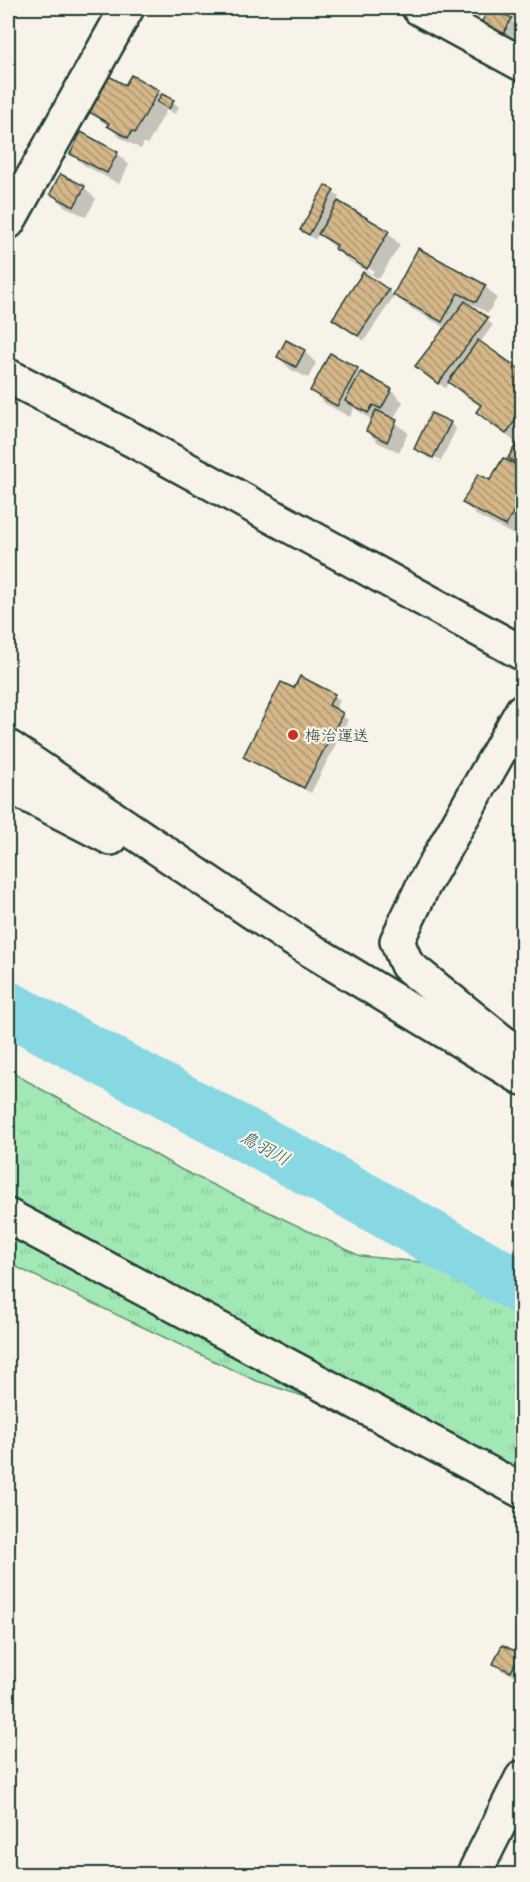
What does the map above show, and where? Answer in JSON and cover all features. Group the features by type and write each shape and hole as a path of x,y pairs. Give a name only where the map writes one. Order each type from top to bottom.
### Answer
{"street":[{"path":"8,222 127,8"},
{"path":"419,8 522,64"},
{"path":"8,376 133,440 522,653"},
{"path":"522,711 423,886 397,941 407,965 522,1058"},
{"path":"8,747 291,938 522,1078"},
{"path":"8,785 246,908"},
{"path":"8,1216 522,1491"},
{"path":"474,1875 522,1778"}],"green space":[{"path":"8,1070 182,1170 360,1256 430,1263 522,1308 522,1468 254,1380 8,1263"}],"building":[{"path":"489,8 512,18 501,38 479,27"},
{"path":"131,75 159,90 135,133 132,131 128,138 107,126 109,123 89,112 109,76 125,85"},
{"path":"162,94 174,100 169,109 157,102"},
{"path":"81,132 118,152 107,173 70,154"},
{"path":"60,174 85,186 74,207 50,194"},
{"path":"325,185 334,190 309,235 300,230"},
{"path":"338,201 389,231 367,269 335,249 337,245 318,234"},
{"path":"418,248 486,285 476,302 458,293 442,322 393,295"},
{"path":"363,272 389,290 358,336 332,319"},
{"path":"465,301 488,318 438,384 415,366"},
{"path":"286,340 305,350 296,367 277,357"},
{"path":"478,340 522,371 522,421 517,418 506,434 476,412 481,405 448,382"},
{"path":"330,353 358,368 337,406 310,391"},
{"path":"361,372 392,389 381,409 373,405 368,413 345,401"},
{"path":"376,410 397,420 387,442 366,431"},
{"path":"431,413 451,422 433,458 414,449"},
{"path":"522,434 522,467 508,458"},
{"path":"503,458 522,468 522,495 506,526 462,503 478,474 490,480"},
{"name":"梅治運送","path":"300,676 335,694 329,705 343,713 304,788 243,757 281,682 294,688"},
{"path":"502,1645 520,1653 511,1672 493,1664"}],"waterway":[{"name":"鳥羽川","path":"8,1008 324,1177 522,1288"}],"place":[{"name":"梅治運送","path":"293,735"}]}
